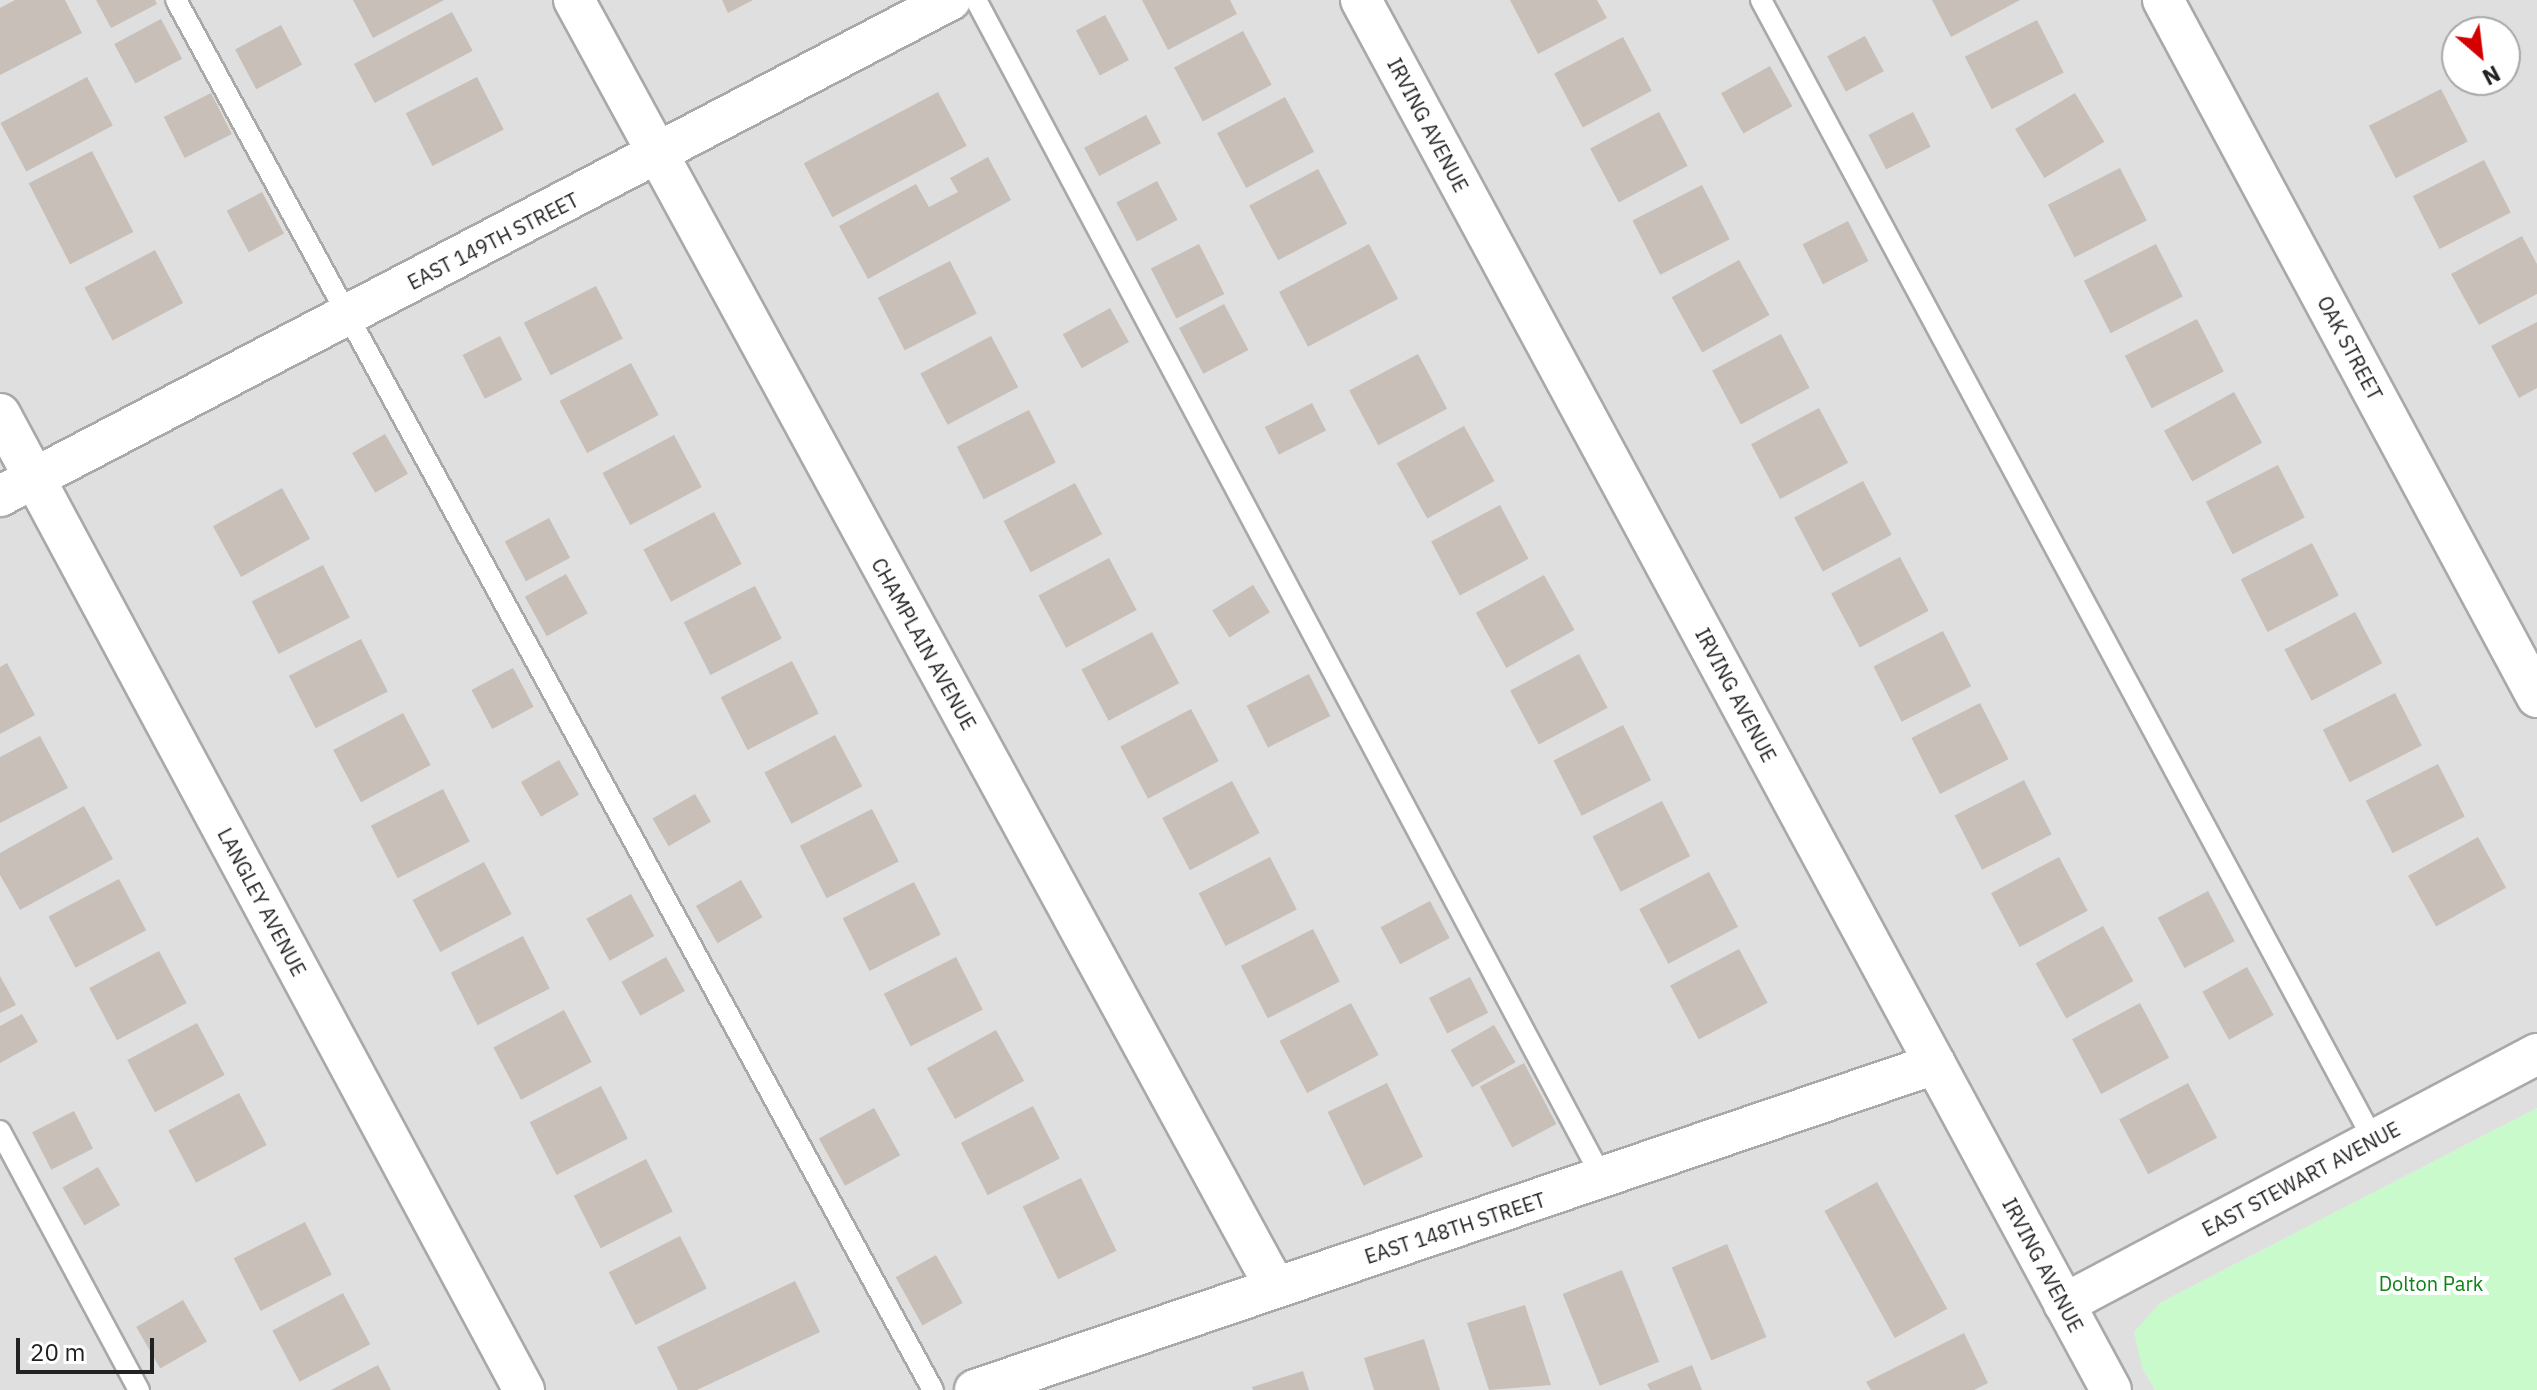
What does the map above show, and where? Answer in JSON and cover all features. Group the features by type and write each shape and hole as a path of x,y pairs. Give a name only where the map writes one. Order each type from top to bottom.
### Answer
{"street":[{"name":"CHAMPLAIN AVENUE","path":"574,0 1275,1287"},
{"name":"EAST 149TH STREET","path":"17,487 950,0"},
{"name":"IRVING AVENUE","path":"1361,0 2111,1390"},
{"name":"OAK STREET","path":"2163,0 2537,697"},
{"name":"LANGLEY AVENUE","path":"0,414 17,487 524,1390"},
{"name":"EAST STEWART AVENUE","path":"2064,1304 2537,1054"},
{"name":"EAST 148TH STREET","path":"975,1390 1935,1064"}],"lane":[{"path":"176,0 933,1390"},
{"path":"976,0 1603,1179"},
{"path":"1761,0 2374,1141"},
{"path":"0,1131 139,1390"}],"shaded area":[{"path":"0,0 2537,0 2537,1108 2160,1303 2142,1367 2155,1390 0,1390"}],"green space":[{"name":"Dolton Park","path":"2537,1108 2537,1390 2155,1390 2142,1367 2134,1332 2160,1303"}],"building":[{"path":"15,0 65,0 82,33 0,75 0,8"},
{"path":"96,0 155,0 157,4 111,28"},
{"path":"353,0 444,0 373,38"},
{"path":"722,0 753,0 728,13"},
{"path":"1142,0 1230,0 1237,14 1168,50"},
{"path":"1510,0 1597,0 1607,18 1538,54"},
{"path":"1932,0 2020,0 1951,37"},
{"path":"452,12 473,51 375,103 354,64"},
{"path":"1105,15 1129,60 1100,76 1076,30"},
{"path":"161,19 182,59 135,84 114,44"},
{"path":"2037,20 2064,73 1992,109 1965,57"},
{"path":"281,25 302,65 256,89 235,49"},
{"path":"1243,31 1272,85 1203,121 1174,68"},
{"path":"1865,36 1884,71 1846,92 1827,56"},
{"path":"1623,37 1652,91 1583,127 1554,74"},
{"path":"1770,66 1792,106 1743,133 1721,93"},
{"path":"87,77 113,126 26,172 0,123"},
{"path":"477,77 504,130 433,166 406,113"},
{"path":"2441,89 2441,96 2445,96 2468,142 2396,178 2369,126"},
{"path":"938,92 967,146 832,217 804,163"},
{"path":"211,93 232,134 185,158 164,117"},
{"path":"2075,93 2104,142 2044,178 2015,129"},
{"path":"1285,97 1314,152 1246,188 1217,133"},
{"path":"1659,112 1688,166 1619,202 1590,149"},
{"path":"1913,112 1931,147 1886,169 1868,135"},
{"path":"1146,115 1161,143 1099,176 1084,148"},
{"path":"92,151 133,232 70,264 29,183"},
{"path":"988,157 1011,200 868,279 839,226 916,184 929,207 958,192 950,178"},
{"path":"2484,160 2511,213 2440,249 2413,196"},
{"path":"2120,168 2147,221 2075,257 2048,205"},
{"path":"1318,169 1347,224 1278,260 1249,206"},
{"path":"1157,181 1178,220 1137,241 1116,203"},
{"path":"1702,185 1730,239 1660,275 1633,220"},
{"path":"262,192 284,233 249,252 227,211"},
{"path":"1848,221 1868,261 1823,284 1803,244"},
{"path":"2522,236 2537,264 2537,294 2479,325 2451,274"},
{"path":"1199,244 1224,294 1176,318 1151,269"},
{"path":"1369,244 1398,299 1308,347 1279,292"},
{"path":"2156,244 2183,297 2111,333 2084,281"},
{"path":"155,250 183,303 113,341 84,288"},
{"path":"1739,260 1770,315 1702,352 1672,297"},
{"path":"950,261 977,314 905,350 878,298"},
{"path":"596,286 623,339 551,375 524,323"},
{"path":"1224,304 1248,350 1203,374 1179,328"},
{"path":"1110,308 1129,342 1082,368 1063,334"},
{"path":"2197,319 2224,372 2152,408 2125,356"},
{"path":"2537,322 2537,388 2519,398 2491,346"},
{"path":"1781,334 1810,388 1741,424 1712,371"},
{"path":"500,336 522,380 485,399 463,355"},
{"path":"991,336 1018,387 948,425 920,374"},
{"path":"1418,354 1447,409 1378,445 1349,391"},
{"path":"631,363 659,415 587,453 559,401"},
{"path":"2234,392 2262,443 2192,482 2164,431"},
{"path":"1312,403 1326,431 1279,455 1265,427"},
{"path":"1819,408 1848,463 1780,499 1751,444"},
{"path":"1029,410 1056,463 984,499 957,447"},
{"path":"1464,426 1495,481 1427,518 1397,463"},
{"path":"385,434 408,474 375,493 352,453"},
{"path":"674,435 702,487 630,525 602,473"},
{"path":"2278,465 2305,518 2233,554 2206,502"},
{"path":"1863,481 1892,535 1823,571 1794,518"},
{"path":"1075,483 1102,534 1031,572 1003,521"},
{"path":"282,488 310,539 241,577 213,526"},
{"path":"1500,505 1529,559 1460,595 1431,542"},
{"path":"714,512 742,564 671,602 643,550"},
{"path":"549,518 570,558 526,581 505,541"},
{"path":"2312,543 2339,596 2268,632 2241,579"},
{"path":"1900,557 1929,611 1860,647 1831,594"},
{"path":"1109,558 1137,610 1066,648 1038,596"},
{"path":"323,565 350,618 279,654 252,601"},
{"path":"566,574 588,613 547,636 525,597"},
{"path":"1544,575 1575,630 1506,668 1476,613"},
{"path":"1253,585 1270,612 1229,638 1212,610"},
{"path":"755,586 782,639 711,675 684,622"},
{"path":"2355,612 2382,663 2312,701 2284,650"},
{"path":"1943,631 1971,686 1902,722 1874,666"},
{"path":"1152,632 1179,683 1109,721 1081,670"},
{"path":"361,639 388,692 316,728 289,676"},
{"path":"1579,654 1608,708 1539,744 1510,691"},
{"path":"792,661 819,714 748,750 721,697"},
{"path":"7,663 35,715 0,734 0,667"},
{"path":"513,668 534,707 492,729 472,690"},
{"path":"1309,674 1330,716 1268,748 1247,706"},
{"path":"2395,693 2422,746 2350,782 2323,730"},
{"path":"1980,703 2009,759 1940,794 1911,738"},
{"path":"1191,709 1219,761 1148,799 1120,747"},
{"path":"403,713 431,765 361,802 333,750"},
{"path":"1623,725 1651,780 1582,816 1554,760"},
{"path":"835,735 862,786 792,824 764,773"},
{"path":"40,736 68,788 0,823 0,757"},
{"path":"559,760 579,795 541,817 521,782"},
{"path":"2438,764 2465,817 2393,853 2366,801"},
{"path":"2024,780 2052,834 1982,870 1955,815"},
{"path":"1232,781 1260,833 1190,870 1162,818"},
{"path":"443,789 470,842 398,878 371,826"},
{"path":"695,794 711,822 669,846 653,818"},
{"path":"1662,801 1690,856 1621,892 1593,836"},
{"path":"84,806 113,859 20,910 0,875 0,853"},
{"path":"872,809 899,862 827,898 800,846"},
{"path":"2478,837 2506,888 2436,927 2408,876"},
{"path":"1270,857 1297,910 1226,946 1199,893"},
{"path":"2059,857 2088,911 2020,947 1991,893"},
{"path":"484,862 512,914 440,952 412,900"},
{"path":"1709,872 1738,927 1668,964 1639,909"},
{"path":"119,879 146,930 76,968 48,917"},
{"path":"741,880 763,917 717,943 696,906"},
{"path":"914,882 941,935 870,971 843,918"},
{"path":"2208,891 2235,941 2184,968 2158,918"},
{"path":"631,894 654,936 610,961 586,919"},
{"path":"1430,901 1450,938 1400,964 1381,927"},
{"path":"2103,926 2134,981 2066,1018 2036,963"},
{"path":"1313,929 1340,982 1268,1018 1241,966"},
{"path":"523,936 550,989 478,1025 451,973"},
{"path":"1739,949 1768,1003 1699,1039 1670,986"},
{"path":"159,951 187,1003 117,1040 89,988"},
{"path":"666,957 685,991 640,1016 621,982"},
{"path":"956,957 983,1010 911,1046 884,994"},
{"path":"2247,967 2274,1015 2229,1040 2202,992"},
{"path":"0,976 16,1005 0,1013"},
{"path":"1470,977 1488,1013 1447,1034 1429,998"},
{"path":"1351,1003 1379,1055 1307,1093 1279,1041"},
{"path":"2140,1003 2169,1058 2101,1094 2072,1039"},
{"path":"564,1010 592,1062 521,1100 493,1048"},
{"path":"22,1014 38,1042 0,1063 0,1026"},
{"path":"197,1023 225,1075 155,1112 127,1060"},
{"path":"1494,1025 1516,1062 1472,1087 1451,1050"},
{"path":"996,1030 1024,1081 955,1119 927,1068"},
{"path":"1524,1063 1556,1124 1512,1147 1480,1086"},
{"path":"1387,1083 1423,1157 1364,1186 1328,1112"},
{"path":"2188,1083 2217,1138 2148,1174 2119,1120"},
{"path":"601,1086 628,1139 557,1175 530,1122"},
{"path":"239,1093 267,1145 196,1183 168,1131"},
{"path":"1033,1106 1060,1159 988,1195 961,1143"},
{"path":"874,1108 900,1155 845,1186 819,1139"},
{"path":"74,1111 93,1148 51,1170 32,1132"},
{"path":"646,1159 673,1212 601,1248 574,1196"},
{"path":"98,1167 120,1205 84,1226 62,1188"},
{"path":"1081,1178 1117,1251 1058,1279 1023,1206"},
{"path":"1877,1182 1947,1309 1895,1338 1825,1211"},
{"path":"305,1222 332,1275 261,1311 234,1258"},
{"path":"680,1236 707,1289 636,1325 609,1272"},
{"path":"1727,1244 1766,1337 1711,1360 1672,1267"},
{"path":"936,1255 963,1303 922,1325 896,1277"},
{"path":"1622,1270 1659,1362 1600,1386 1563,1294"},
{"path":"795,1281 820,1332 697,1390 678,1390 657,1347"},
{"path":"343,1293 370,1344 300,1382 272,1331"},
{"path":"183,1300 207,1342 160,1369 136,1327"},
{"path":"1525,1305 1551,1385 1489,1390 1467,1323"},
{"path":"1964,1333 1988,1383 1974,1390 1871,1390 1866,1382"},
{"path":"1424,1339 1440,1390 1374,1390 1364,1358"},
{"path":"378,1365 391,1390 331,1390"},
{"path":"1692,1365 1702,1390 1650,1390 1647,1384"},
{"path":"1303,1371 1309,1390 1253,1390 1252,1387"}]}
